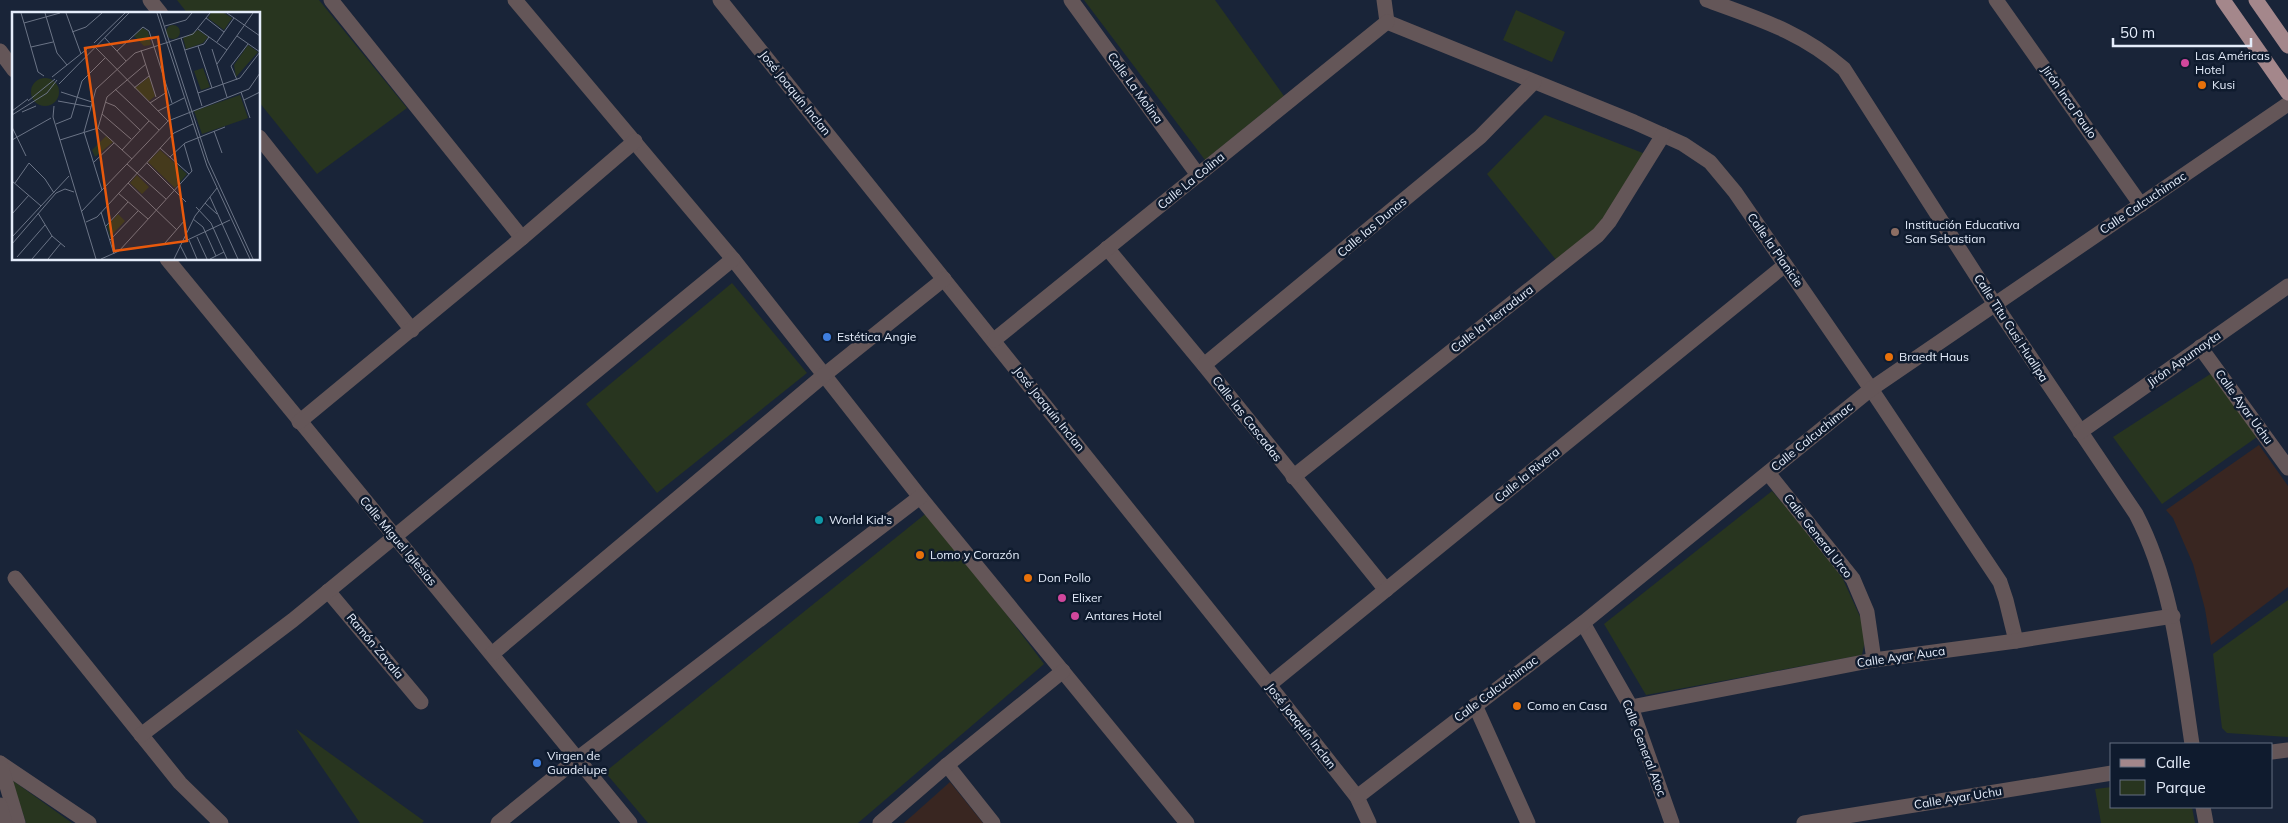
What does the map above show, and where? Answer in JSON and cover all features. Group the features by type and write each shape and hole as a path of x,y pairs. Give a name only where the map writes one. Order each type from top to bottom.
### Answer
{"main road":[{"path":"2256,0 2288,46"},
{"path":"2225,1 2288,92"}],"street":[{"path":"150,0 159,12"},
{"path":"331,0 522,238"},
{"path":"515,0 732,259 920,497 1187,823"},
{"name":"José Joaquín Inclan","path":"720,0 1269,685 1357,797 1368,823"},
{"name":"Calle La Molina","path":"1071,0 1198,175"},
{"path":"1384,0 1387,22"},
{"name":"Calle Titu Cusi Huallpa","path":"1707,0 1779,26 1823,50 1844,69 1994,303 2136,514 2147,535 2173,616 2192,743"},
{"name":"Jirón Inca Paulo","path":"1996,0 2141,205"},
{"name":"Calle La Colina","path":"994,340 1387,22"},
{"name":"Calle la Planicie","path":"1387,22 1663,135 1696,152 1722,176 1871,389 2000,582 2016,641"},
{"path":"0,51 12,67"},
{"name":"Calle las Dunas","path":"1204,365 1480,137 1534,82"},
{"name":"Calle Calcuchimac","path":"1357,797 1475,704 1583,624 1871,389 1994,303 2288,104"},
{"name":"Calle la Herradura","path":"1293,477 1598,235 1609,222 1663,135"},
{"path":"260,138 412,330"},
{"path":"299,422 412,330 635,141"},
{"name":"Calle las Cascadas","path":"1107,248 1386,590"},
{"path":"141,735 293,620 732,259"},
{"name":"Calle Miguel Iglesias","path":"168,260 630,823"},
{"name":"Calle la Rivera","path":"1269,685 1785,265"},
{"path":"492,654 823,376 944,279"},
{"name":"Jirón Apumayta","path":"2080,432 2288,286"},
{"name":"Calle Ayar Uchu","path":"2200,347 2288,468"},
{"name":"Calle General Urco","path":"1768,474 1853,579 1867,612 1874,660"},
{"path":"498,823 577,759 920,497"},
{"path":"15,578 191,796 221,823"},
{"name":"Ramón Zavala","path":"328,591 421,702"},
{"name":"Calle Ayar Auca","path":"1631,707 1874,660 2016,641 2173,616"},
{"name":"Calle General Atoc","path":"1583,624 1631,707 1672,823"},
{"path":"880,823 947,765 1063,671"},
{"path":"1475,704 1528,823"},
{"path":"2273,752 2288,750"},
{"path":"0,763 18,823"},
{"path":"0,763 89,823"},
{"path":"947,765 994,823"},
{"name":"Calle Ayar Uchu","path":"1804,823 2110,773"},
{"path":"0,805 5,823"},
{"path":"2203,808 2206,823"}],"shaded area":[{"path":"2259,445 2288,486 2288,587 2211,645 2205,609 2193,564 2173,518 2166,510"},
{"path":"950,782 983,823 904,823"}],"green space":[{"path":"177,0 319,0 407,108 317,174 260,103 260,12 186,12"},
{"path":"1084,0 1215,0 1284,96 1205,160"},
{"path":"1516,10 1565,32 1552,62 1503,40"},
{"path":"1545,115 1648,155 1626,203 1561,266 1487,174"},
{"path":"732,283 807,373 657,493 586,404"},
{"path":"2212,373 2257,437 2162,504 2113,437"},
{"path":"1772,491 1837,566 1867,632 1862,655 1646,695 1604,624"},
{"path":"929,511 1044,664 858,823 648,823 605,772"},
{"path":"2288,600 2288,737 2227,733 2222,728 2213,654"},
{"path":"296,729 424,821 422,823 360,823"},
{"path":"12,780 72,823 26,823"},
{"path":"2110,787 2110,808 2192,808 2195,823 2101,823 2095,789"}],"place":[{"name":"Las Américas Hotel","path":"2185,63"},
{"name":"Kusi","path":"2202,85"},
{"name":"Institución Educativa San Sebastian","path":"1895,232"},
{"name":"Estética Angie","path":"827,337"},
{"name":"Braedt Haus","path":"1889,357"},
{"name":"World Kid's","path":"819,520"},
{"name":"Lomo y Corazón","path":"920,555"},
{"name":"Don Pollo","path":"1028,578"},
{"name":"Elixer","path":"1062,598"},
{"name":"Antares Hotel","path":"1075,616"},
{"name":"Como en Casa","path":"1517,706"},
{"name":"Virgen de Guadelupe","path":"537,763"}]}
